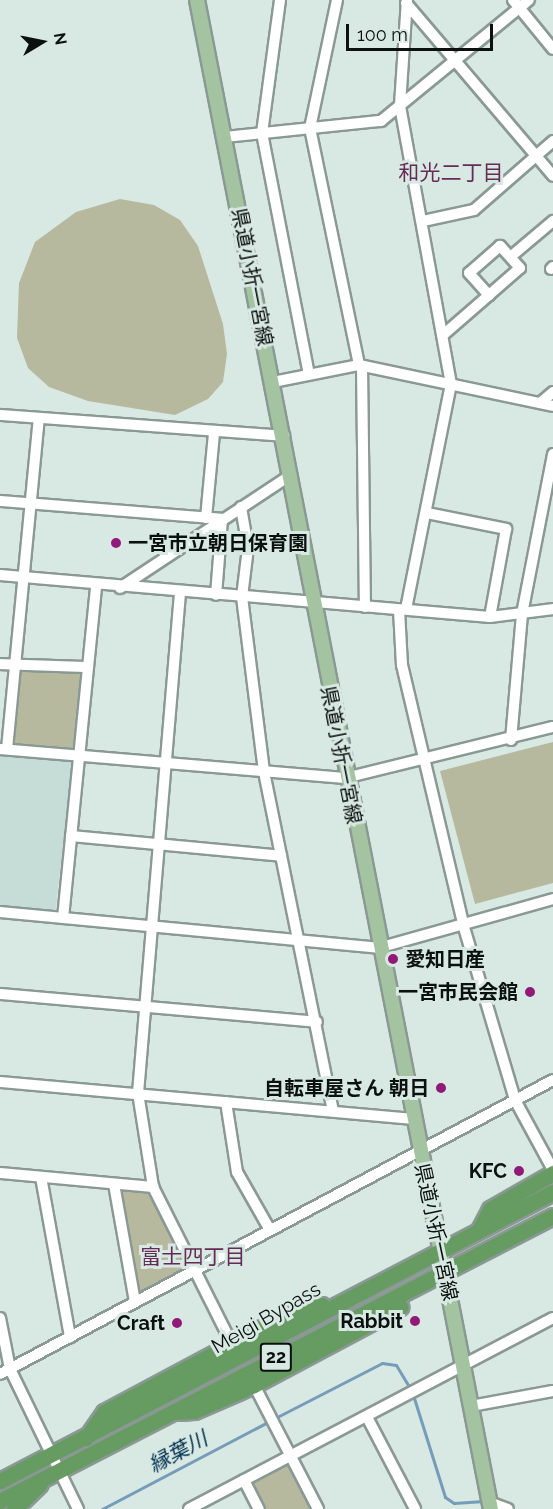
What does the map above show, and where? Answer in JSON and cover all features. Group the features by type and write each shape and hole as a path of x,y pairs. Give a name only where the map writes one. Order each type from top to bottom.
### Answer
{"highway":[{"path":"479,1230 490,1209 553,1172"},
{"name":"Meigi Bypass","path":"0,1481 199,1380 328,1305 553,1192"},
{"name":"Meigi Bypass","path":"0,1501 553,1215"},
{"name":"22","path":"530,1228 553,1222"},
{"name":"22","path":"170,1412 194,1411 254,1385 404,1304 417,1287"},
{"name":"22","path":"86,1437 104,1412 213,1356 297,1309 328,1305"},
{"path":"275,1373 286,1352"},
{"path":"199,1380 213,1356"},
{"name":"22","path":"14,1509 52,1473"}],"main road":[{"name":"県道小折一宮線","path":"197,0 284,436 312,603 411,1119 490,1505"}],"street":[{"path":"280,0 262,133 309,374"},
{"path":"337,0 310,128 361,365 365,607"},
{"path":"225,137 381,122 455,64 516,4 529,0"},
{"path":"406,1 455,64 535,157 553,174"},
{"path":"406,1 400,105 451,384 427,513 403,610 402,665 463,924 515,1100 553,1172"},
{"path":"516,4 553,49"},
{"path":"423,221 474,210 553,141"},
{"path":"515,253 553,221"},
{"path":"443,335 489,295 520,268 500,246 469,273 489,295"},
{"path":"273,382 361,365 553,406"},
{"path":"540,403 553,392"},
{"path":"0,415 214,434 284,436"},
{"path":"39,419 21,577 14,665 3,749 345,778 511,740 553,727"},
{"path":"206,518 214,434"},
{"path":"511,740 522,614 553,454"},
{"path":"120,588 291,475"},
{"path":"0,501 222,519"},
{"path":"241,507 248,548 242,597 264,772 297,938 317,1022 333,1111"},
{"path":"427,513 506,529 490,617"},
{"path":"216,595 222,519"},
{"path":"248,548 302,538"},
{"path":"0,575 120,588 490,617 553,609"},
{"path":"63,918 96,585"},
{"path":"180,593 149,925 146,1009 138,1093 153,1187 232,1344"},
{"path":"0,664 87,667"},
{"path":"71,836 281,856"},
{"path":"0,912 297,938 378,948 553,899"},
{"path":"0,994 146,1009 317,1022"},
{"path":"5,1371 270,1230 420,1154 553,1080"},
{"path":"0,1082 411,1119"},
{"path":"226,1102 237,1172 270,1230"},
{"path":"0,1173 153,1187"},
{"path":"41,1177 70,1337"},
{"path":"114,1184 135,1302"},
{"path":"0,1318 5,1371 51,1455 52,1473 78,1509"},
{"path":"189,1509 553,1318"},
{"path":"254,1385 318,1509"},
{"path":"471,1406 553,1391"},
{"path":"367,1417 415,1509"},
{"path":"244,1480 259,1509"},
{"path":"490,1505 508,1509"}],"shaded area":[{"path":"120,199 154,205 180,220 198,246 223,324 227,354 223,382 208,399 175,415 88,401 49,387 28,368 17,338 19,283 35,242 76,212"},
{"path":"18,669 81,670 73,750 10,745"},
{"path":"553,742 553,883 475,904 440,771"},
{"path":"0,755 72,761 55,915 0,911"},
{"path":"118,1190 152,1192 190,1265 137,1294"},
{"path":"289,1464 312,1509 263,1509 250,1484"}],"waterway":[{"name":"縁葉川","path":"279,1416 382,1363 396,1365 409,1387"},
{"name":"縁葉川","path":"414,1398 445,1497 454,1503 480,1501"},
{"name":"縁葉川","path":"102,1509 268,1422"}],"place":[{"name":"一宮市立朝日保育園","path":"116,543"},
{"name":"愛知日産","path":"393,959"},
{"name":"一宮市民会館","path":"530,992"},
{"name":"自転車屋さん 朝日","path":"441,1088"},
{"name":"KFC","path":"519,1171"},
{"name":"Rabbit","path":"415,1321"},
{"name":"Craft","path":"177,1323"}],"district":[{"name":"和光二丁目","path":"451,173"},
{"name":"富士四丁目","path":"193,1257"}]}
